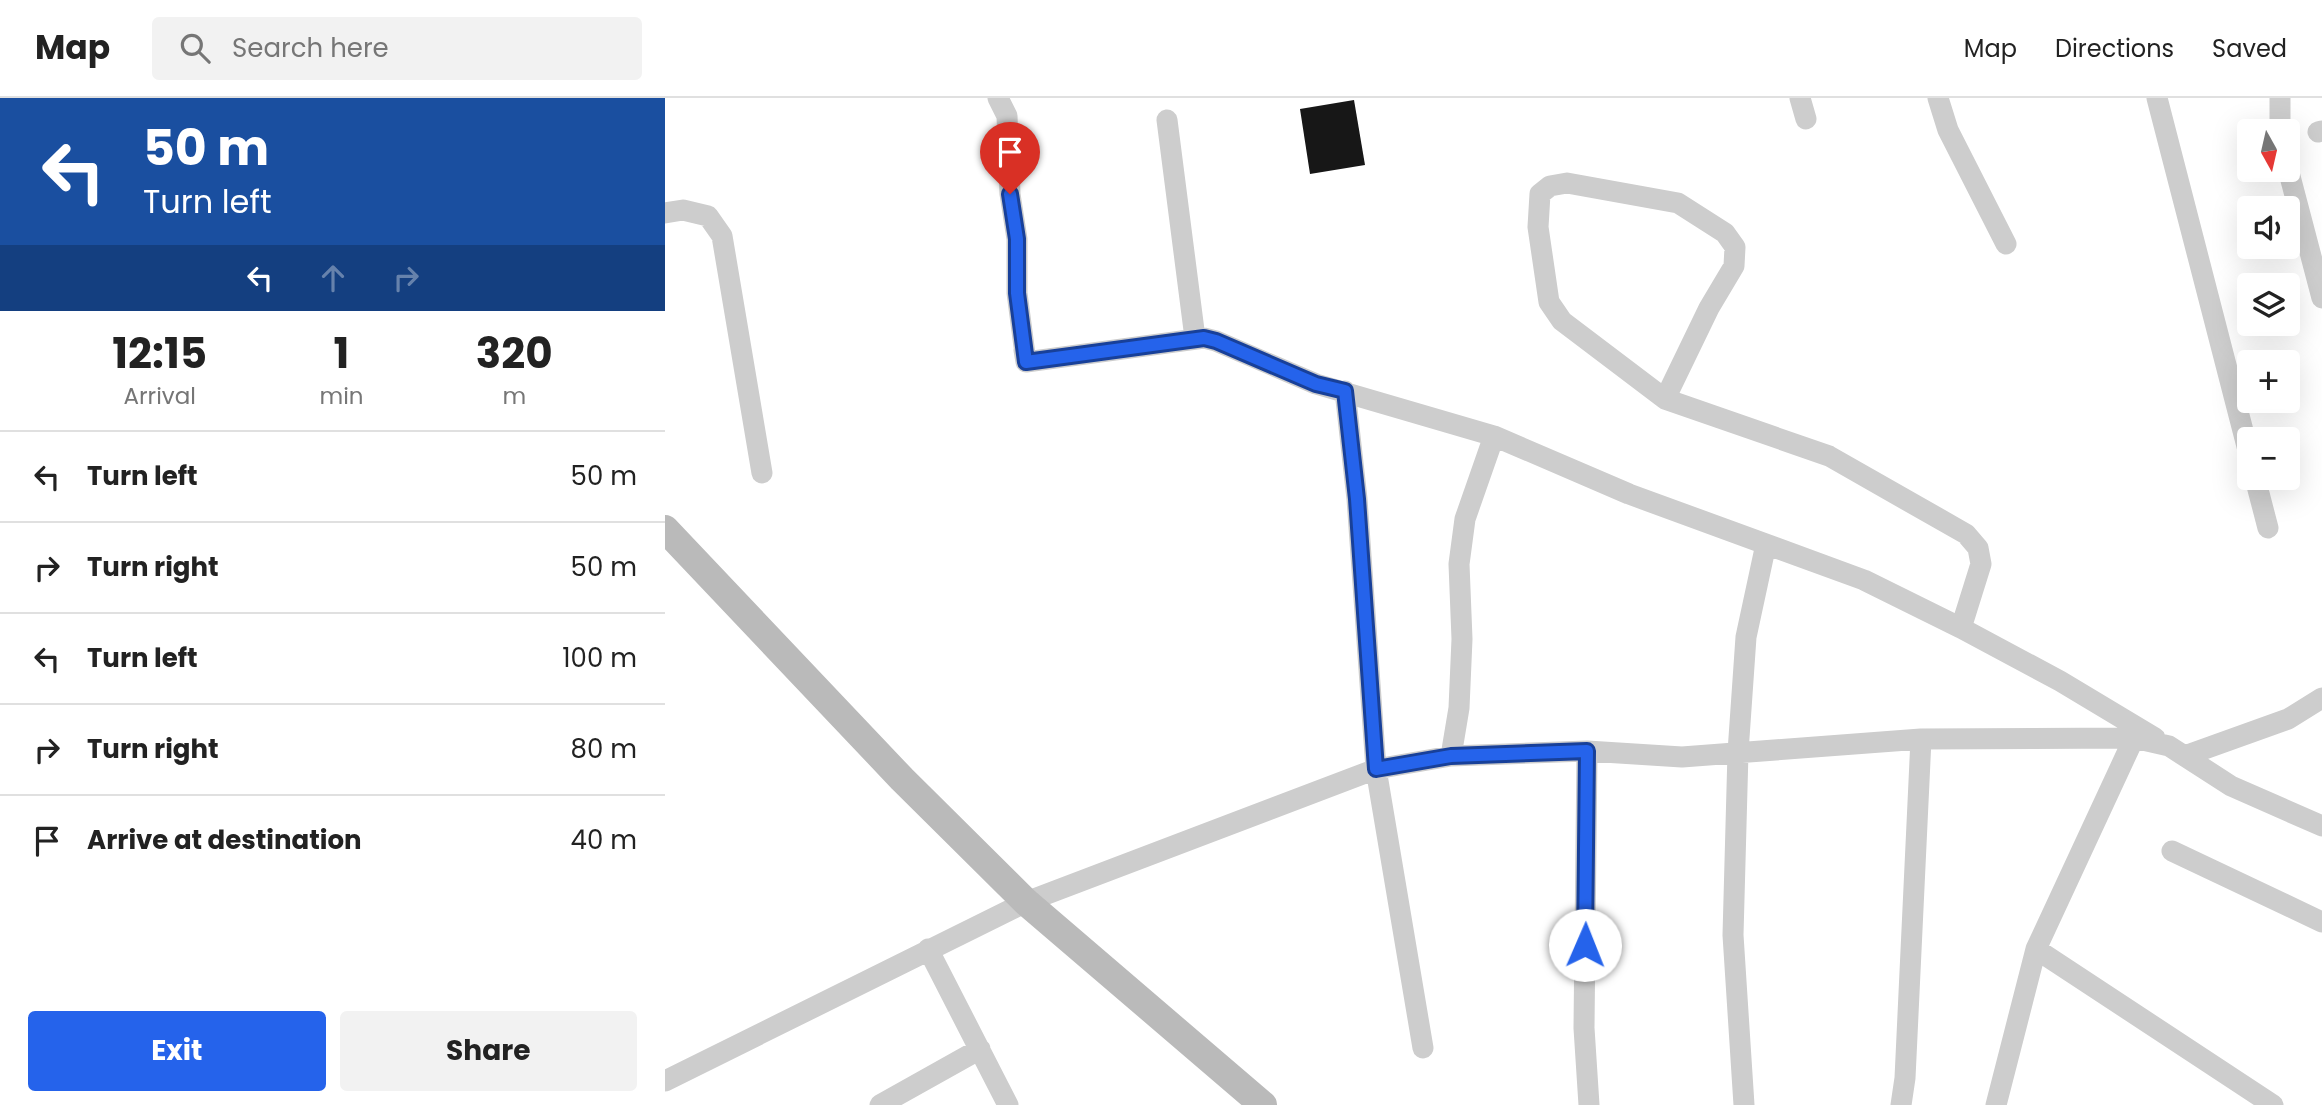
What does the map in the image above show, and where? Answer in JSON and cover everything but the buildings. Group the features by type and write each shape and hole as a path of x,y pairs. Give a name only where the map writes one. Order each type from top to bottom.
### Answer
{"street":[{"path":"998,98 1007,116 1010,194 1017,239 1017,293 1025,356 1195,338 1216,341 1316,384 1494,436 1629,494 1864,580 2060,681 2231,786 2322,826"},
{"path":"1800,98 1806,119"},
{"path":"1938,98 1948,130 2006,244"},
{"path":"2157,98 2242,427"},
{"path":"2280,98 2280,119"},
{"path":"1167,120 1195,338"},
{"path":"2293,182 2314,238 2322,298"},
{"path":"1665,399 1709,308 1734,266 1735,247 1725,233 1678,203 1567,183 1551,186 1540,194 1538,227 1549,302 1562,321 1665,399 1829,456 1966,534 1978,548 1981,564 1961,628"},
{"path":"665,213 683,210 708,216 722,236 762,473"},
{"path":"1345,391 1357,499 1376,769 1423,1048"},
{"path":"1451,756 1459,708 1459,564 1465,519 1494,436"},
{"path":"2258,490 2267,528"},
{"path":"665,529 902,779 1026,902 1263,1105"},
{"path":"1744,1105 1733,935 1738,752 1746,637 1766,544"},
{"path":"665,1081 1026,902 1376,769 1451,756 1587,751 1682,757 1921,739 2133,738 2177,751 2288,719 2322,698"},
{"path":"1996,1105 2036,948 2133,738"},
{"path":"1901,1105 1905,1078 1921,739"},
{"path":"1587,751 1584,1028 1589,1105"},
{"path":"2172,852 2322,922"},
{"path":"2036,948 2273,1105"},
{"path":"928,950 1008,1105"},
{"path":"880,1105 979,1049"}],"route":[{"path":"1010,194 1017,239 1017,293 1026,362 1204,338 1316,384 1345,391 1357,499 1376,769 1451,756 1587,751 1585,945"}]}
